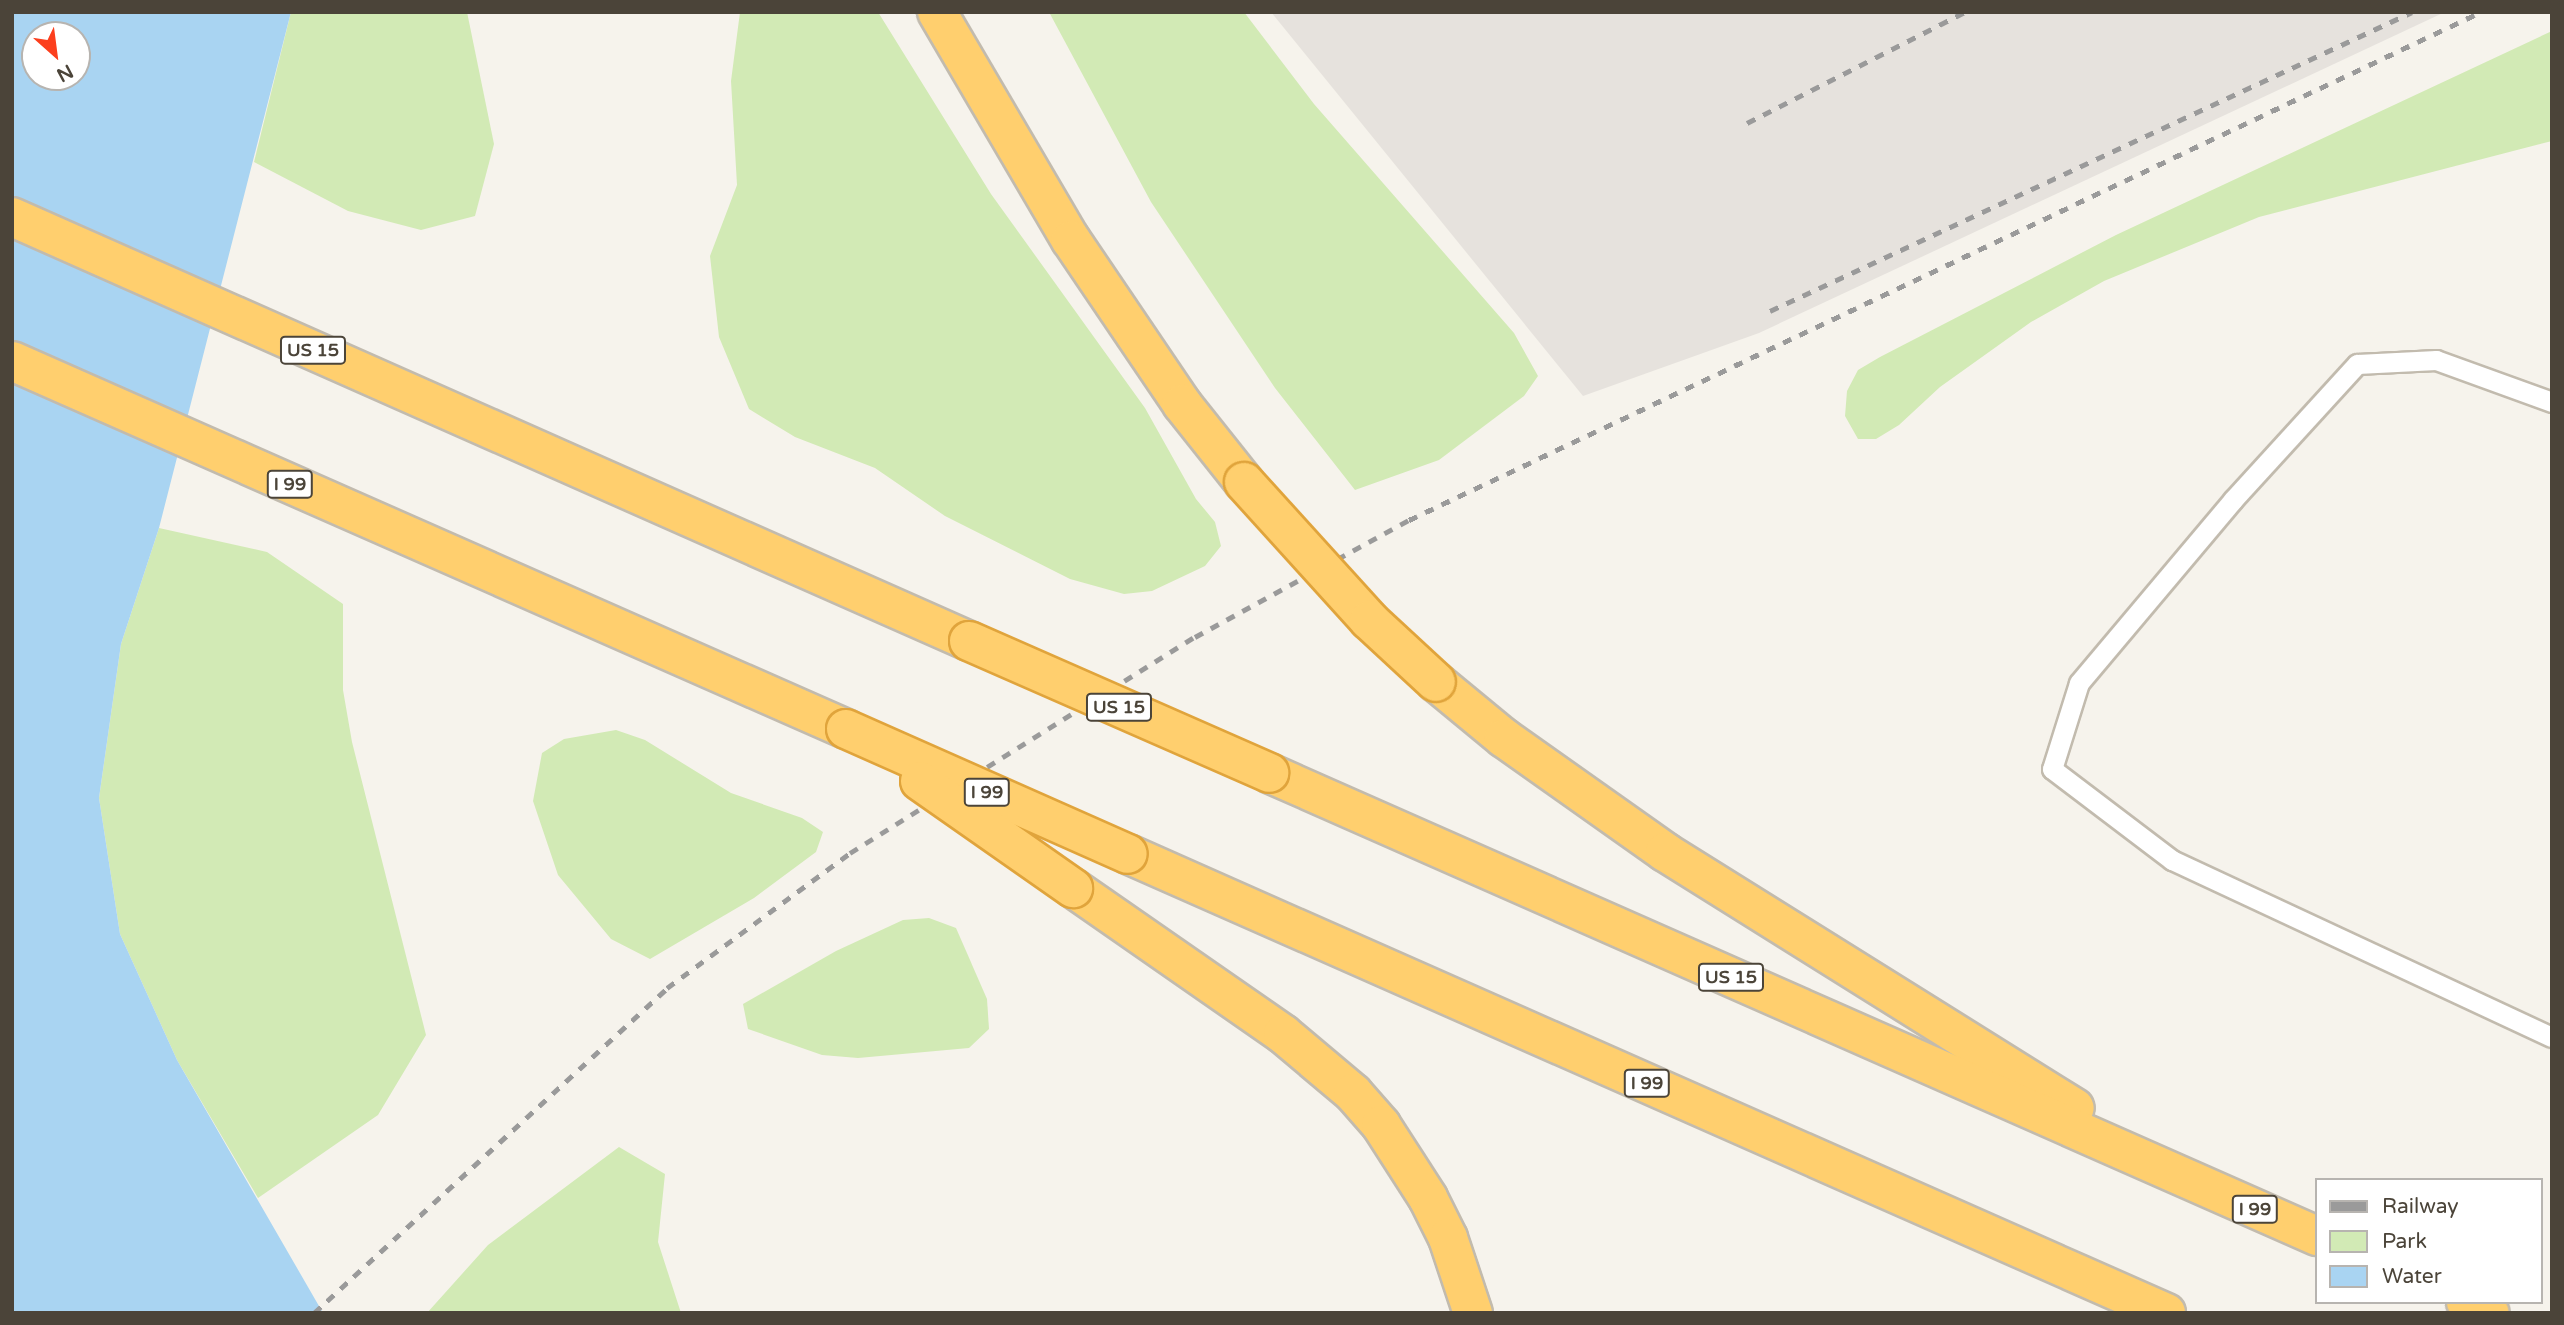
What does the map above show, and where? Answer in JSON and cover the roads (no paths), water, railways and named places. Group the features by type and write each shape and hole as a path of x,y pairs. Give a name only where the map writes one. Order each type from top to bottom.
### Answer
{"highway":[{"path":"937,12 1091,271 1182,404 1244,482 1368,620 1436,682 1525,754 1665,852 2193,1181"},
{"name":"US 15","path":"12,217 2193,1181"},
{"name":"I 99","path":"12,361 2166,1313"},
{"path":"846,729 1283,1034 1353,1093 1387,1134 1428,1198 1448,1238 1473,1313"},
{"name":"I 99","path":"2193,1181 2316,1236"},
{"path":"2470,1304 2490,1313"}],"lane":[{"path":"2552,402 2436,360 2357,364 2233,500 2079,683 2052,769 2172,860 2552,1037"}],"water":[{"path":"12,12 291,12 159,528 121,644 99,798 120,934 177,1060 323,1313 12,1313"}],"railway":[{"path":"1747,123 1965,12"},
{"path":"1770,311 2412,12"},
{"path":"314,1313 667,988 850,853 1195,637 1409,520 2481,12"}]}
